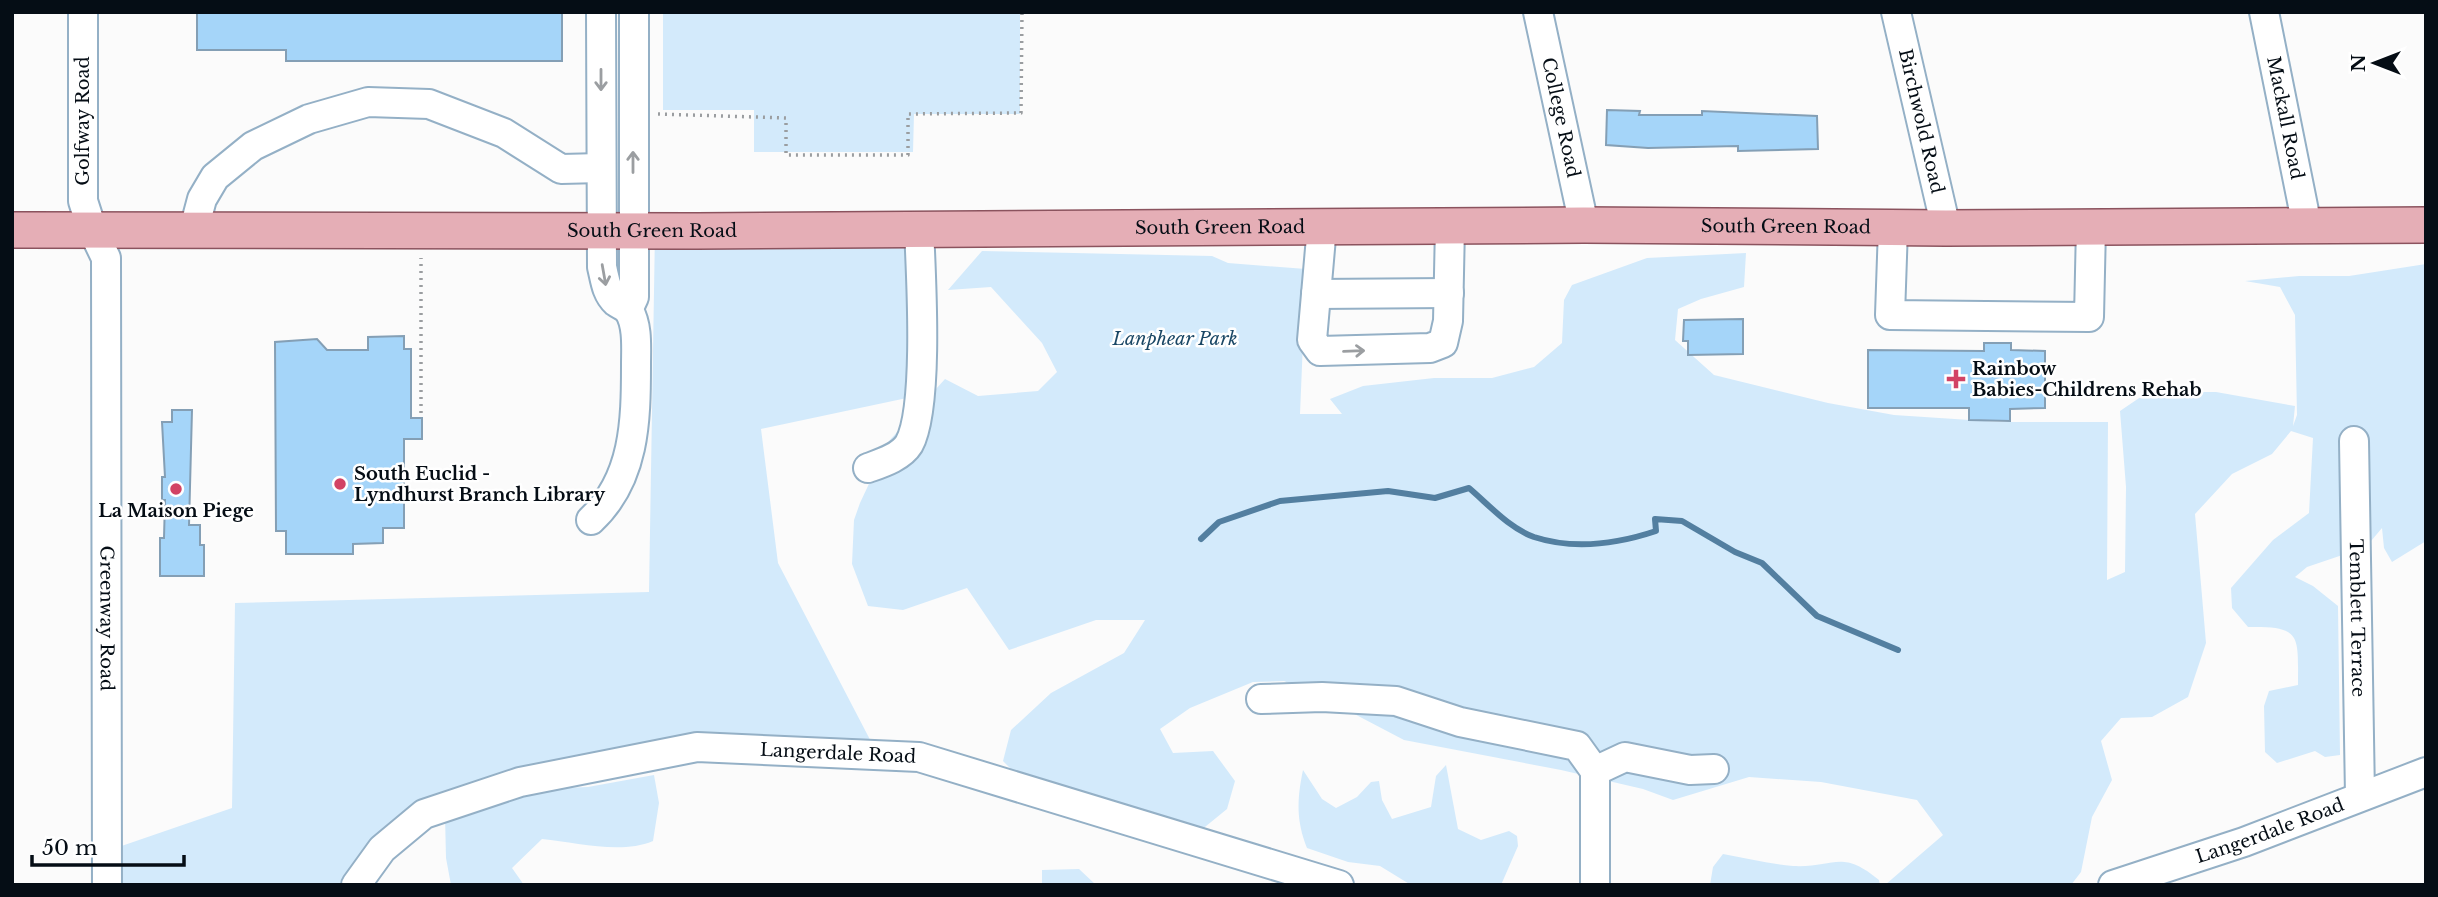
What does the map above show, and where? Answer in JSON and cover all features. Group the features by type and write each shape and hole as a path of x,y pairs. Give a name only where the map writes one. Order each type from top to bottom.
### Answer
{"main road":[{"name":"South Green Road","path":"12,230 2426,225"}],"street":[{"name":"Golfway Road","path":"83,12 83,201 92,229"},
{"path":"601,12 601,168 617,230"},
{"path":"592,520 610,503 624,471 636,428 636,337 628,310 614,300 606,288 617,230 634,12"},
{"name":"College Road","path":"1538,12 1584,225"},
{"name":"Birchwold Road","path":"1896,12 1946,228"},
{"name":"Mackall Road","path":"2264,12 2308,226"},
{"path":"194,229 202,199 215,177 253,146 309,119 368,102 429,104 504,133 561,169 601,168"},
{"path":"1322,226 1312,340 1320,351 1430,348 1443,344 1448,321 1450,226"},
{"path":"1893,228 1890,315 2089,317 2091,227"},
{"name":"Greenway Road","path":"92,229 106,258 107,885"},
{"path":"868,468 888,462 908,445 920,407 919,229"},
{"path":"1316,294 1449,293"},
{"name":"Temblett Terrace","path":"2354,441 2360,796"},
{"path":"1261,699 1322,697 1396,701 1460,722 1577,746 1595,772 1595,885"},
{"name":"Langerdale Road","path":"356,885 382,849 424,814 520,782 697,747 919,757 1339,885"},
{"path":"1595,772 1625,757 1690,770 1714,769"},
{"name":"Langerdale Road","path":"2113,885 2244,842 2426,772"}],"path":[{"path":"656,114 786,118 786,155 908,155 908,114 1021,113 1022,12"},
{"path":"421,252 421,414"}],"green space":[{"path":"663,12 1020,12 1020,114 914,114 913,152 754,152 754,110 663,110"},
{"path":"919,229 921,395 761,429 778,563 878,755 697,747 424,814 356,885 107,885 107,851 232,808 235,603 649,592 655,231"},
{"name":"Lanphear Park","path":"982,251 1212,256 1228,263 1306,269 1300,414 1342,414 1330,399 1363,386 1434,378 1492,378 1534,367 1562,343 1564,300 1572,285 1647,258 1746,253 1744,287 1701,299 1678,309 1675,340 1714,375 1828,403 1894,415 2000,422 2108,422 2107,580 2125,572 2126,487 2120,411 2148,392 2216,392 2295,406 2293,426 2297,415 2295,315 2280,287 2245,281 2299,276 2349,276 2426,264 2426,541 2392,562 2384,548 2382,528 2366,547 2307,567 2295,577 2313,586 2338,606 2340,755 2325,757 2315,751 2277,763 2265,752 2264,706 2269,691 2298,685 2296,644 2288,632 2266,627 2248,627 2232,608 2231,588 2273,540 2309,513 2313,438 2291,431 2272,454 2232,474 2195,514 2206,643 2188,697 2152,717 2121,718 2101,741 2112,780 2092,817 2081,872 2071,885 1885,885 1943,835 1917,800 1821,782 1749,777 1673,800 1643,789 1561,770 1404,740 1322,697 1284,681 1253,682 1190,708 1160,729 1173,753 1213,751 1235,781 1227,809 1200,831 1019,777 1003,761 1011,730 1051,693 1124,653 1145,620 1096,620 1009,650 967,588 903,610 868,606 852,564 854,520 889,441 945,379 978,396 1038,391 1057,372 1042,343 991,287 948,290"},
{"path":"1446,765 1458,829 1481,840 1509,831 1517,836 1518,846 1501,885 1411,885 1380,866 1348,862 1307,848 1299,809 1303,770 1322,799 1336,808 1357,797 1371,782 1379,781 1382,800 1392,819 1431,807 1436,776"},
{"path":"654,775 659,803 653,841 627,847 612,847 542,839 512,868 524,885 451,885 446,858 445,816 536,789 588,787"},
{"path":"1723,854 1793,866 1846,862 1866,870 1879,880 1880,885 1710,885 1713,867"},
{"path":"1079,869 1096,885 1042,885 1042,870"}],"building":[{"path":"197,12 562,12 562,61 286,61 286,50 197,50"},
{"path":"1607,110 1640,111 1639,115 1702,115 1702,111 1817,116 1818,149 1738,151 1738,146 1648,148 1606,145"},
{"path":"1743,319 1743,354 1688,355 1688,341 1683,341 1684,320"},
{"name":"South Euclid - Lyndhurst Branch Library","path":"404,336 404,349 411,349 411,418 422,418 422,439 404,439 404,528 383,528 383,543 353,544 353,554 286,554 286,531 276,531 275,342 317,339 327,350 368,350 368,337"},
{"name":"Rainbow Babies-Childrens Rehab","path":"1984,343 2011,343 2011,350 2045,351 2045,408 2010,409 2010,421 1969,420 1969,408 1868,408 1868,350 1984,351"},
{"path":"172,410 192,410 189,525 200,525 200,545 204,545 204,576 160,576 160,538 164,538 165,500 162,500 162,477 165,477 162,422 172,422"}],"waterway":[{"path":"1201,539 1219,522 1280,501 1388,491 1435,498 1469,488 1516,528 1534,537 1564,543 1611,542 1656,531 1655,519 1682,521 1735,552 1762,563 1817,616 1898,650"}],"place":[{"name":"Rainbow Babies-Childrens Rehab","path":"1956,379"},
{"name":"South Euclid - Lyndhurst Branch Library","path":"340,484"},
{"name":"La Maison Piege","path":"176,489"}]}
